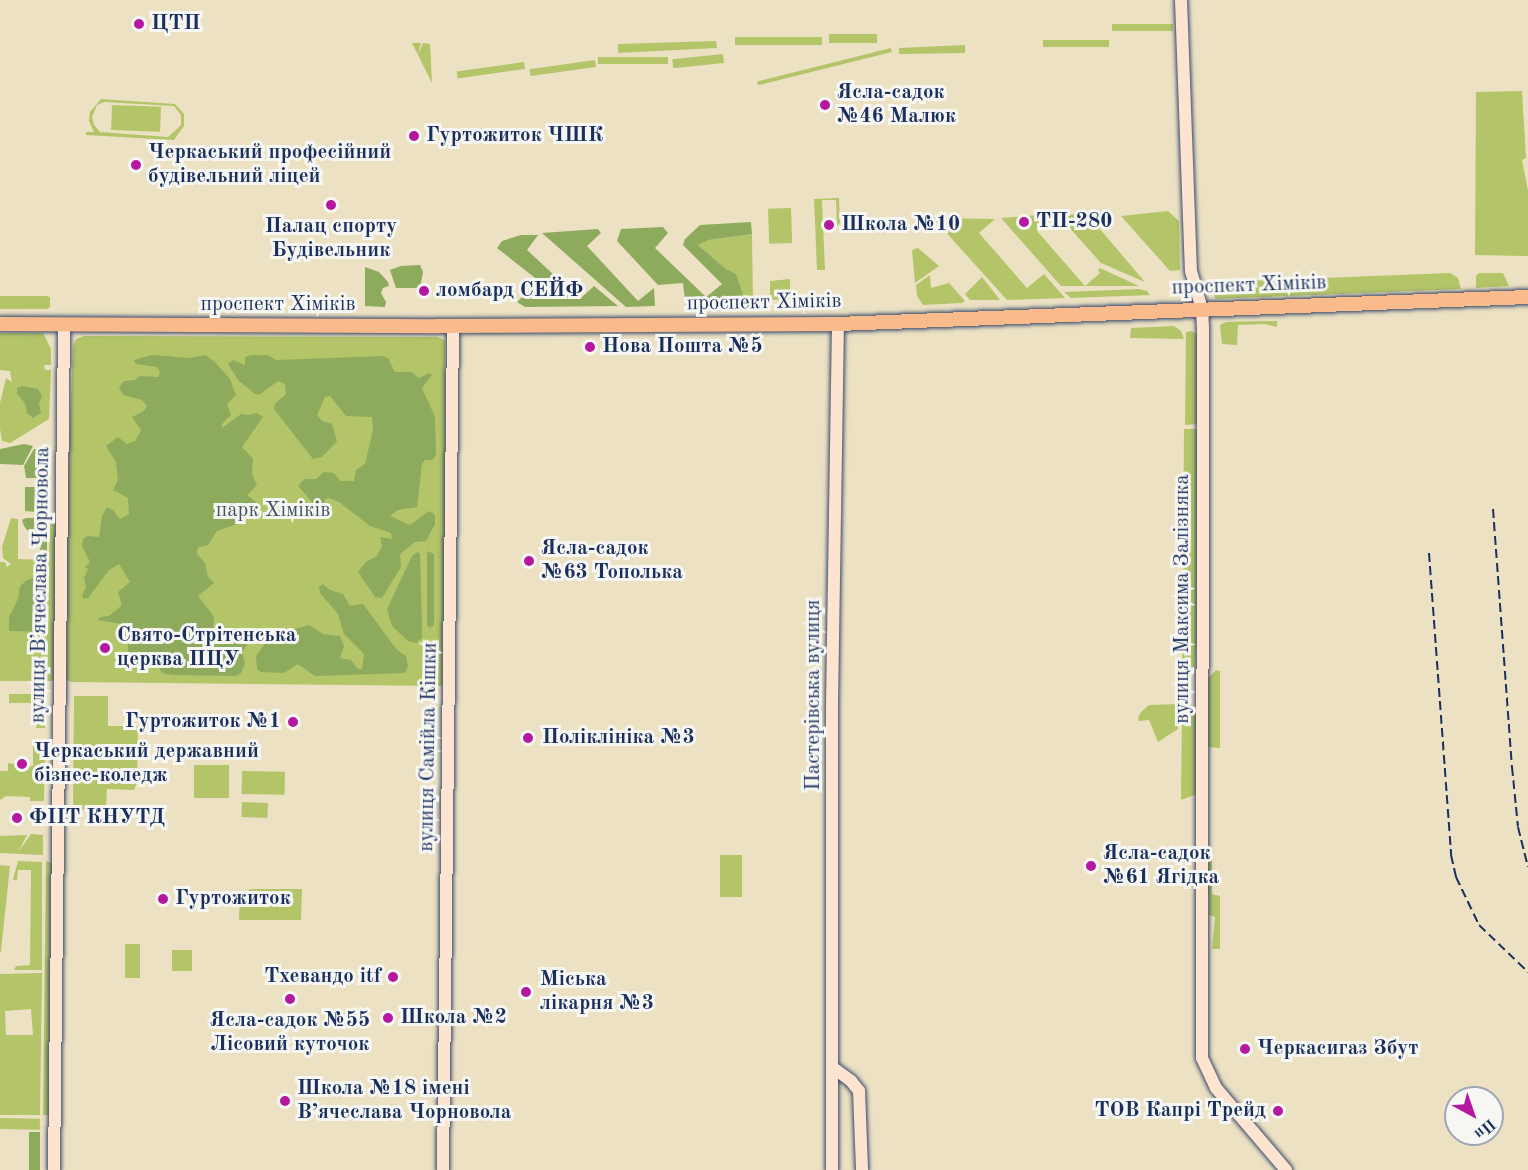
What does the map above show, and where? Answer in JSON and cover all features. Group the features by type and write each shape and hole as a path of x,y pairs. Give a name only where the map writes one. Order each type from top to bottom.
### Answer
{"main road":[{"name":"вулиця Максима Залізняка","path":"1181,0 1191,271 1202,309 1202,1058 1215,1088 1286,1170"},
{"name":"проспект Хіміків","path":"0,324 838,324 1528,297"},
{"name":"Пастерівська вулиця","path":"831,1170 832,697 838,324"},
{"name":"вулиця Вʼячеслава Чорновола","path":"54,1170 64,325"},
{"name":"вулиця Самійла Кішки","path":"443,1170 453,325"},
{"path":"832,1067 852,1081 860,1090 862,1170"}],"green space":[{"path":"1112,24 1173,24 1173,31 1112,31"},
{"path":"829,34 877,34 877,43 829,43"},
{"path":"735,37 822,37 822,45 735,45"},
{"path":"1043,40 1109,40 1109,47 1043,47"},
{"path":"716,41 717,48 618,53 618,44"},
{"path":"412,43 421,43 418,55"},
{"path":"423,43 430,44 432,83 418,55"},
{"path":"965,45 965,53 899,54 899,48"},
{"path":"891,48 892,52 758,85 757,81"},
{"path":"723,54 724,63 673,68 672,59"},
{"path":"598,57 668,57 668,64 598,64"},
{"path":"595,60 596,67 531,76 530,69"},
{"path":"524,62 525,69 458,78 457,71"},
{"path":"1522,91 1526,158 1522,160 1528,191 1528,256 1475,255 1476,92"},
{"path":"101,99 175,104 184,114 184,126 174,140 86,135 86,132 94,132 89,121 90,112","holes":["104,102 174,106 181,115 181,125 168,137 100,132 94,125 92,117 97,105"]},
{"path":"112,105 161,107 160,132 111,130"},
{"path":"839,198 840,223 837,226 836,200 822,200 825,270 817,270 814,199"},
{"path":"791,208 792,243 769,244 768,209"},
{"path":"1168,211 1179,221 1180,270 1170,271 1121,216"},
{"path":"1114,213 1099,228 1145,282 1101,263 1058,215"},
{"path":"1051,214 1053,217 1037,231 1085,286 1061,286 1001,218"},
{"path":"933,218 995,219 979,233 1027,288 1044,274 1065,298 1007,300"},
{"path":"751,222 752,234 709,240 698,245 726,269 736,274 743,295 734,309 686,309 683,283 658,285 617,241 621,229 663,227 668,233 655,248 706,297 722,284 683,245 685,239 700,225"},
{"path":"598,229 601,233 587,246 638,301 654,288 655,306 626,307 542,233"},
{"path":"752,234 753,302 751,309 734,309 743,295 726,269 698,245 709,240"},
{"path":"521,235 538,235 527,250 580,299 594,286 618,306 525,307 517,302 539,281 497,248 502,241"},
{"path":"918,248 939,266 915,283 912,250"},
{"path":"420,265 423,272 420,288 396,288 390,270 401,266"},
{"path":"365,267 379,272 388,282 389,286 383,288 381,293 386,302 385,307 365,306"},
{"path":"1100,268 1139,286 1085,286 1100,273 1098,270"},
{"path":"1450,273 1458,278 1461,289 1216,299 1211,291 1217,282"},
{"path":"1479,273 1503,273 1509,286 1476,288 1476,276"},
{"path":"930,275 931,288 949,283 965,301 923,305 917,296 916,285"},
{"path":"982,277 1000,300 970,300 965,294"},
{"path":"790,279 790,299 770,300 770,281"},
{"path":"1139,289 1147,291 1150,295 1071,298 1064,292"},
{"path":"0,296 46,296 50,297 50,307 47,309 0,309"},
{"path":"1277,321 1277,327 1264,324 1238,325 1237,345 1222,344 1220,325 1226,322"},
{"path":"1174,326 1181,331 1184,339 1130,338 1131,328"},
{"path":"1192,331 1197,335 1197,424 1185,425 1186,332"},
{"path":"0,333 43,333 51,349 51,365 44,365 45,370 51,370 49,419 10,443 2,441 0,429 0,403 6,378 12,382 10,371 0,370"},
{"name":"парк Хіміків","path":"84,336 437,337 445,340 445,682 442,686 72,682 66,680 67,511 73,346 76,339"},
{"path":"152,355 189,358 205,355 214,361 230,379 236,395 227,404 231,415 222,424 222,428 241,414 257,413 263,417 242,447 253,459 252,474 257,485 247,495 256,502 256,505 244,507 240,523 217,531 208,545 199,547 197,550 197,554 205,563 208,577 214,583 198,596 214,617 213,630 230,640 250,628 256,632 242,652 245,664 241,673 236,676 162,673 155,661 151,659 143,672 137,673 134,665 128,660 128,625 97,620 100,617 109,616 122,605 118,592 130,582 119,564 109,570 88,598 84,599 82,596 86,587 84,578 88,569 85,567 90,562 82,546 83,539 87,536 99,537 102,516 107,507 113,510 120,519 129,514 128,498 113,490 118,480 116,462 106,446 118,437 127,444 135,441 141,430 132,417 144,411 147,406 142,400 123,395 119,387 124,381 135,380 140,376 158,377 160,372 157,367 136,364 134,360"},
{"path":"267,355 277,360 383,356 388,358 395,372 411,372 419,378 429,373 432,375 422,388 435,417 436,454 433,460 425,460 422,464 417,507 398,510 390,516 410,525 429,511 435,515 435,524 426,541 415,542 400,554 401,567 382,598 375,597 358,572 366,562 377,556 382,546 380,537 392,539 391,533 370,526 339,502 329,498 325,499 324,509 319,510 298,486 304,479 316,479 324,472 334,473 340,481 354,481 356,470 365,464 373,430 372,417 346,416 330,396 325,397 317,415 322,421 332,424 337,441 322,457 313,459 274,409 275,404 286,394 285,384 278,381 259,395 255,394 238,380 228,364 233,360 245,365 245,357"},
{"path":"23,386 38,389 42,396 39,404 41,413 33,418 27,413 25,403 17,394 17,388"},
{"path":"1184,429 1197,429 1197,641 1195,667 1182,671"},
{"path":"24,444 33,446 23,465 0,464 0,449"},
{"path":"34,449 48,449 48,464 38,464 39,476 47,474 47,478 26,478 24,466"},
{"path":"25,487 47,487 45,501 48,513 25,511"},
{"path":"11,518 18,519 18,559 49,560 50,518 56,523 54,680 51,681 0,681 0,562 5,562 7,567 11,564 3,558 2,547"},
{"path":"47,518 47,551 40,550 43,537 34,531 27,530 24,526 22,520"},
{"path":"427,551 434,554 434,625 430,628 427,625"},
{"path":"417,552 420,554 422,638 416,643 408,641 392,626 387,609 412,556"},
{"path":"47,573 46,632 9,631 9,617 18,599 20,586 27,580"},
{"path":"323,584 330,590 343,594 350,606 363,604 397,650 406,656 408,666 405,673 315,676 298,664 284,673 261,672 257,669 256,656 271,635 309,625 323,634 340,636 344,646 340,658 351,660 358,669 362,669 364,654 344,634 338,614 320,593 319,587"},
{"path":"1216,670 1220,671 1220,748 1208,747 1206,680"},
{"path":"9,694 45,694 45,728 36,728 36,703 9,703"},
{"path":"74,696 108,696 108,726 138,726 137,783 134,790 107,789 106,810 73,810"},
{"path":"1178,704 1178,729 1158,742 1149,720 1139,721 1141,712 1149,705"},
{"path":"1182,704 1190,704 1196,709 1197,794 1181,800"},
{"path":"33,746 45,746 44,801 30,801 30,797 6,796 0,800 0,771 8,771 8,763 33,766"},
{"path":"194,765 229,765 229,798 194,798"},
{"path":"242,771 285,772 285,795 242,794"},
{"path":"242,802 268,803 267,818 241,817"},
{"path":"31,834 43,835 43,855 0,853 0,836 27,835 18,852"},
{"path":"720,855 742,855 742,897 720,897"},
{"path":"1209,858 1212,861 1212,894 1220,896 1220,949 1212,949 1215,917 1209,915 1209,897 1206,889"},
{"path":"18,861 42,862 42,970 14,970 16,966 30,965 31,870 18,870 17,880 13,880"},
{"path":"46,861 52,863 51,970 48,971 51,972 49,1115 43,1115"},
{"path":"0,865 10,866 0,952"},
{"path":"251,889 302,889 301,920 239,920 240,895"},
{"path":"125,944 140,944 140,978 125,978"},
{"path":"172,950 192,950 192,971 172,971"},
{"path":"42,973 40,1115 0,1115 0,974","holes":["31,1009 33,1035 6,1035 5,1011"]},
{"path":"0,1118 40,1119 40,1130 0,1129"},
{"path":"29,1132 40,1132 40,1170 29,1170"}],"railway":[{"path":"1493,509 1512,767 1518,827 1528,867"},
{"path":"1429,553 1451,855 1456,877 1479,925 1528,972"}],"place":[{"name":"ЦТП","path":"139,24"},
{"name":"Ясла-садок №46 Малюк","path":"825,105"},
{"name":"Гуртожиток ЧШК","path":"414,136"},
{"name":"Черкаський професійний будівельний ліцей","path":"136,165"},
{"name":"Палац спорту Будівельник","path":"331,205"},
{"name":"ТП-280","path":"1024,222"},
{"name":"Школа №10","path":"829,225"},
{"name":"ломбард СЕЙФ","path":"424,291"},
{"name":"Нова Пошта №5","path":"590,347"},
{"name":"Ясла-садок №63 Тополька","path":"529,561"},
{"name":"Свято-Стрітенська церква ПЦУ","path":"105,648"},
{"name":"Гуртожиток №1","path":"293,722"},
{"name":"Поліклініка №3","path":"528,738"},
{"name":"Черкаський державний бізнес-коледж","path":"22,764"},
{"name":"ФІІТ КНУТД","path":"17,818"},
{"name":"Ясла-садок №61 Ягідка","path":"1091,866"},
{"name":"Гуртожиток","path":"163,899"},
{"name":"Тхевандо itf","path":"393,977"},
{"name":"Міська лікарня №3","path":"526,992"},
{"name":"Ясла-садок №55 Лісовий куточок","path":"290,999"},
{"name":"Школа №2","path":"388,1018"},
{"name":"Черкасигаз Збут","path":"1245,1049"},
{"name":"Школа №18 імені В’ячеслава Чорновола","path":"285,1101"},
{"name":"ТОВ Капрі Трейд","path":"1278,1111"}]}
